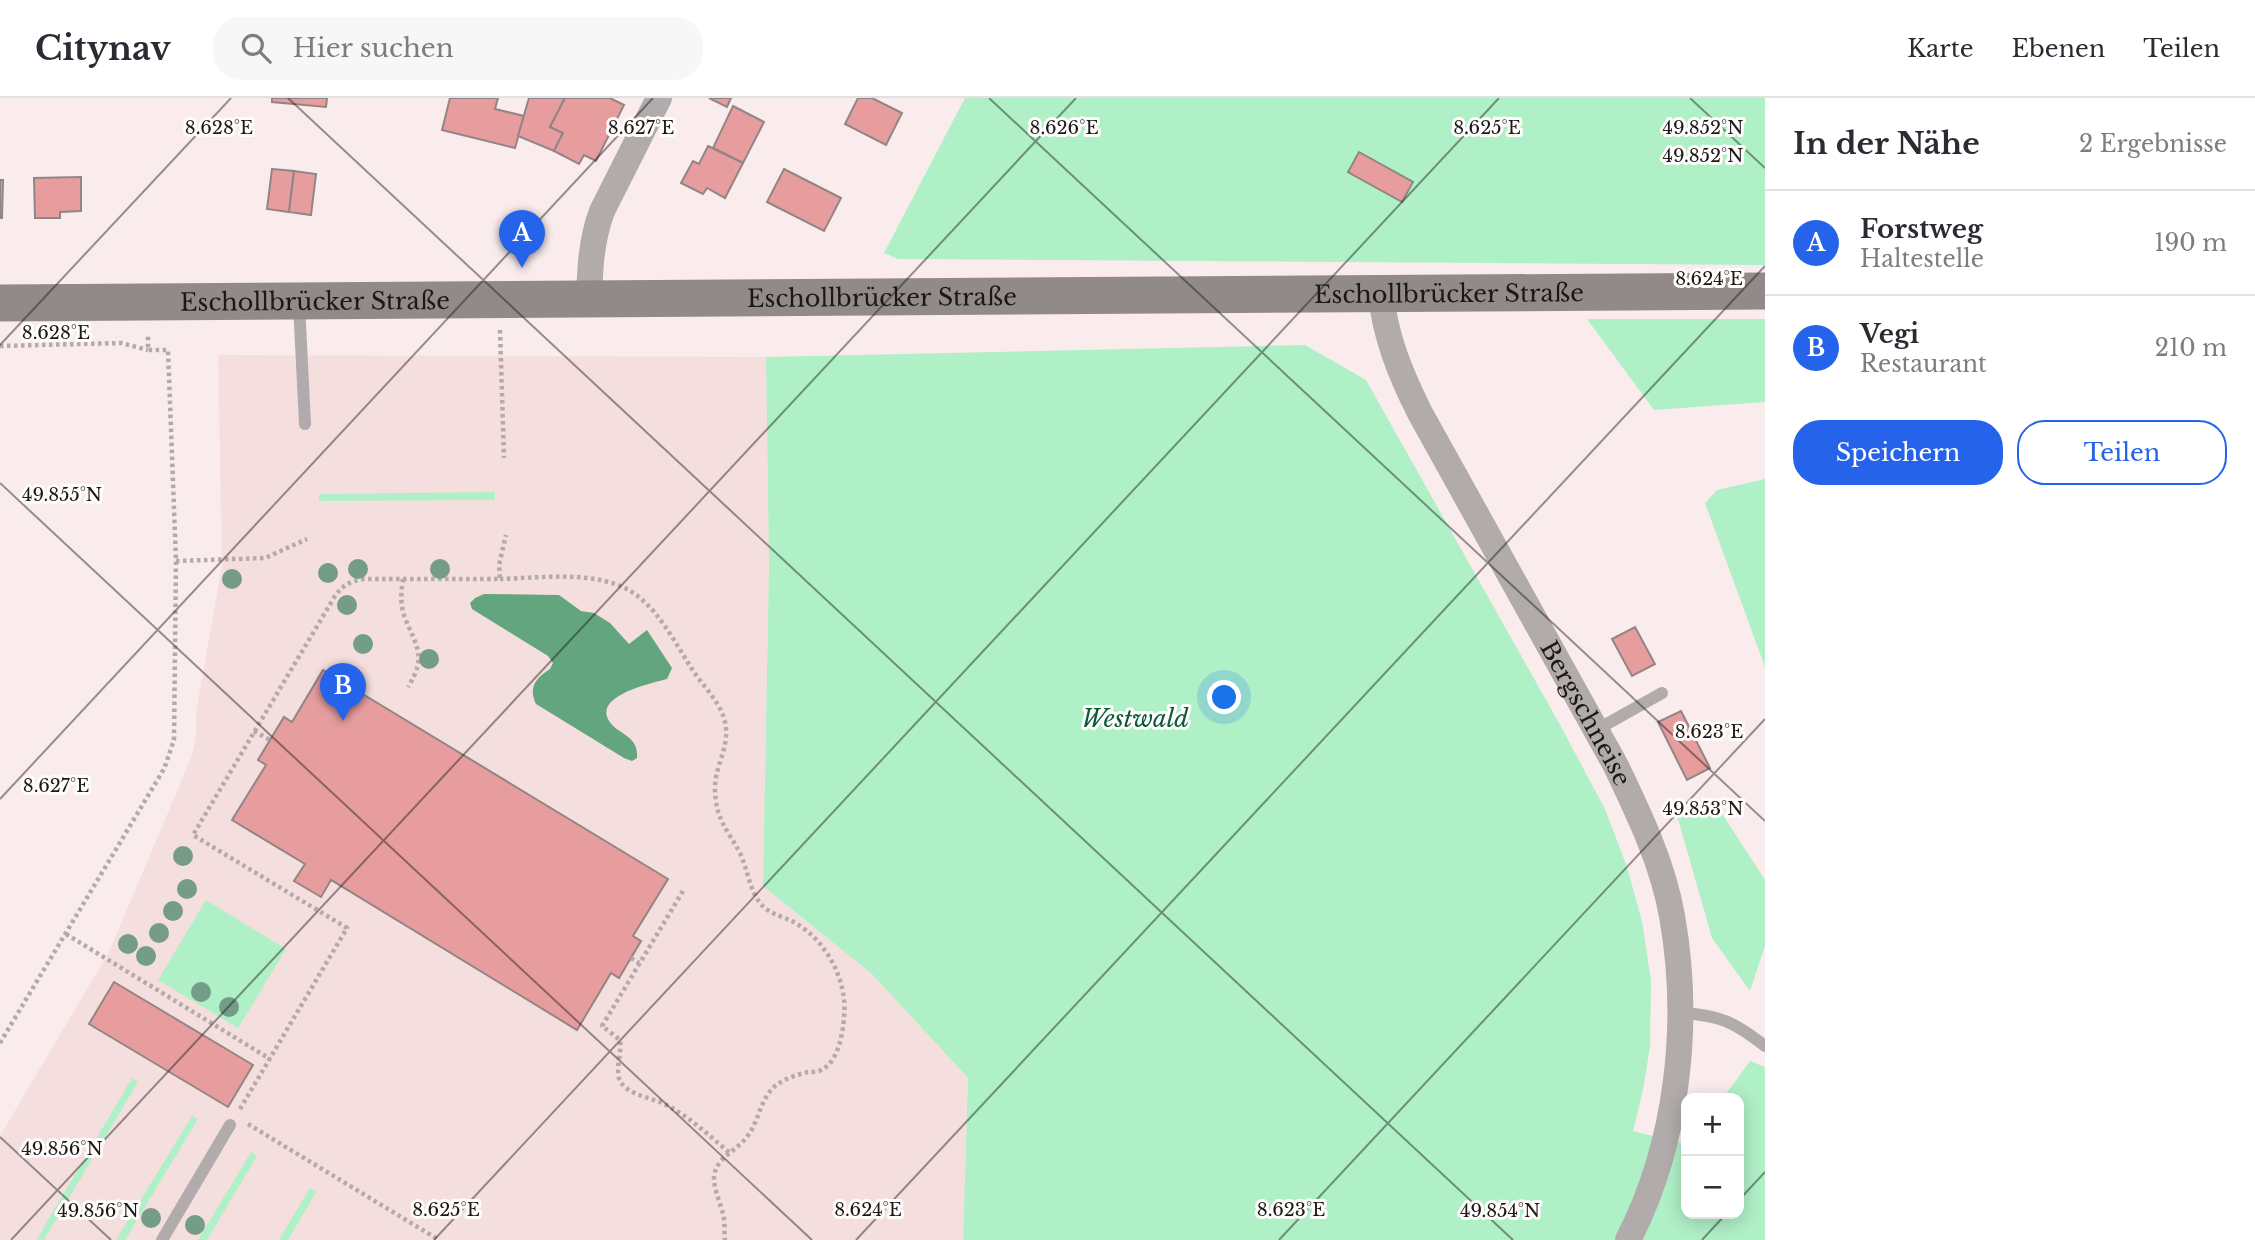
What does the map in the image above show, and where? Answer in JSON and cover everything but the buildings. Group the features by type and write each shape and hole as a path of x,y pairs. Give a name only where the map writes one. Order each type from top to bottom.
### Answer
{"main road":[{"name":"Eschollbrücker Straße","path":"0,303 1765,291"}],"street":[{"path":"589,300 590,261 595,229 659,98"},
{"name":"Bergschneise","path":"1381,294 1392,348 1420,413 1631,797 1656,859 1672,914 1679,964 1681,1013 1672,1099 1664,1143 1628,1240"}],"lane":[{"path":"299,300 305,424"},
{"path":"1596,730 1662,693"},
{"path":"1681,1013 1709,1014 1739,1026 1765,1046"},
{"path":"162,1240 233,1121"}],"path":[{"path":"499,299 504,458"},
{"path":"147,302 148,350"},
{"path":"0,346 121,343 148,350 168,350 176,561 174,740 164,769 0,1043"},
{"path":"500,579 499,565 506,536"},
{"path":"176,561 265,558 307,539"},
{"path":"233,1121 347,928 193,835 343,586 364,579 605,580 635,594 649,607 723,713 725,744 715,788 718,814 739,851 761,905 772,914 798,924 809,933 822,947 837,971 845,994 844,1018 836,1054 822,1070 789,1077 774,1087 763,1102 748,1137 717,1166 714,1179 724,1219 725,1240"},
{"path":"403,579 402,607 418,647 419,659 408,687"},
{"path":"254,732 270,740"},
{"path":"683,891 601,1026 620,1040 619,1078 624,1085 631,1091 678,1111 730,1153"},
{"path":"65,934 270,1059"},
{"path":"631,958 639,963"},
{"path":"247,1123 439,1240"}],"shaded area":[{"path":"218,355 766,357 769,564 763,886 872,974 968,1078 963,1240 0,1240 0,1136 109,952 191,758 196,737 196,712 222,566"},
{"path":"484,594 559,595 581,611 594,613 610,623 629,644 647,630 672,668 667,679 617,697 606,711 612,724 631,739 637,750 637,758 632,761 624,758 536,704 533,688 553,663 548,656 472,609 470,603"}],"green space":[{"path":"965,98 1765,98 1765,265 898,259 884,253"},
{"path":"1587,319 1765,319 1765,402 1654,410"},
{"name":"Westwald","path":"1305,345 1366,380 1559,723 1605,809 1627,867 1642,921 1651,981 1650,1047 1633,1131 1681,1143 1681,1219 1744,1219 1744,1093 1727,1093 1750,1061 1765,1067 1765,1240 963,1240 968,1078 872,974 763,886 769,564 766,357"},
{"path":"1765,479 1765,667 1705,503 1717,490"},
{"path":"495,492 495,500 319,501 319,494"},
{"path":"1719,809 1765,880 1765,946 1750,991 1712,938 1676,812"},
{"path":"206,900 286,949 238,1028 158,980"},
{"path":"132,1078 138,1082 44,1240 37,1239"},
{"path":"192,1116 198,1119 125,1240 116,1240"},
{"path":"251,1152 257,1156 207,1240 198,1240"},
{"path":"310,1188 316,1192 288,1240 279,1240"}],"place":[{"name":"Forstweg","path":"522,268"},
{"name":"Vegi","path":"343,721"}]}
